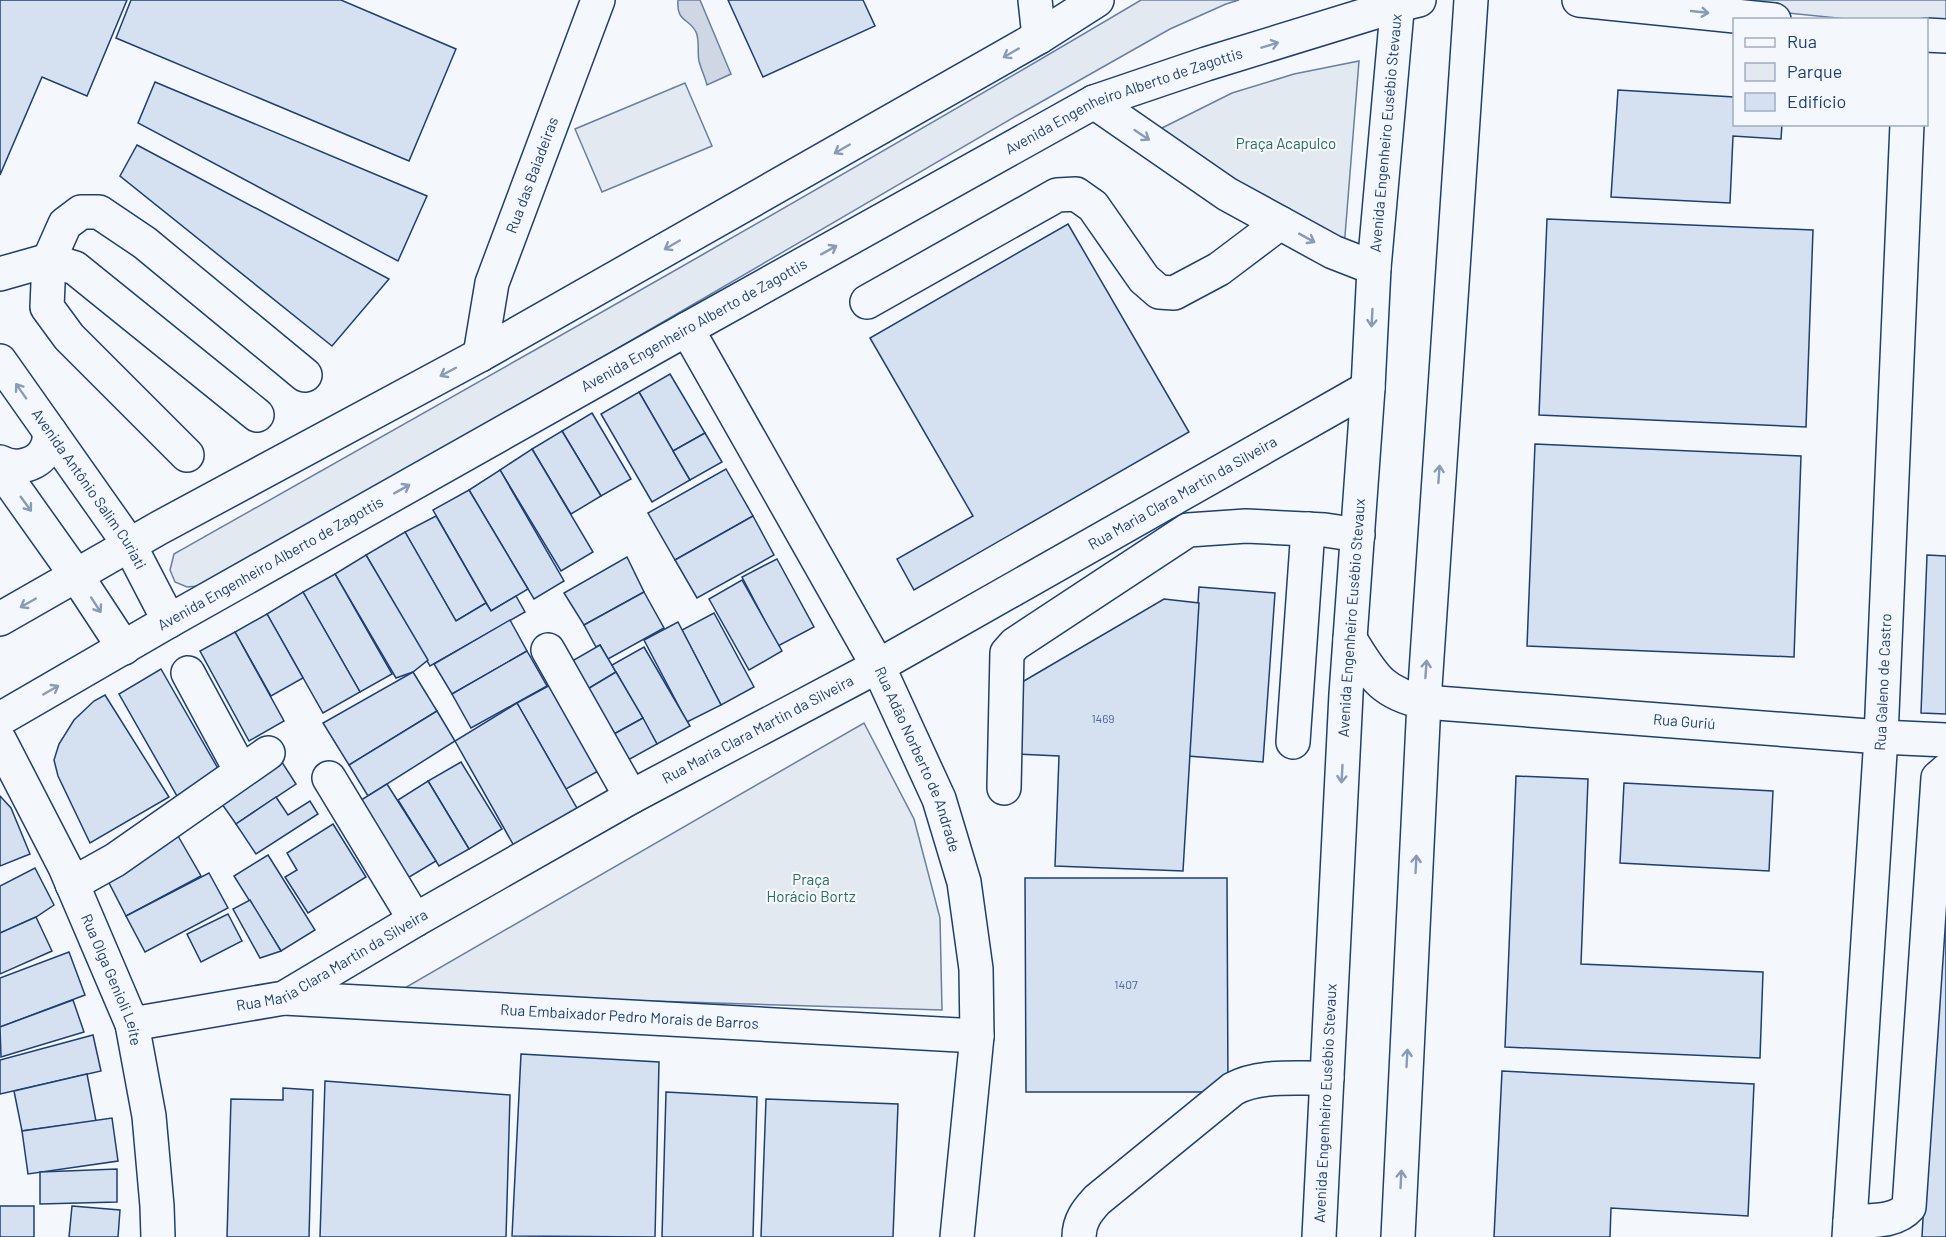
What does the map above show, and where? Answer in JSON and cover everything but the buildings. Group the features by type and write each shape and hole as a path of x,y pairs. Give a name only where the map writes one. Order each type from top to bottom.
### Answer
{"street":[{"name":"Rua das Baiadeiras","path":"480,355 492,283 598,0"},
{"path":"1035,0 1039,36"},
{"path":"0,619 129,544 480,355 1039,36 1097,0"},
{"path":"1398,1237 1424,702 1471,0"},
{"path":"1579,0 1754,18"},
{"name":"Avenida Engenheiro Alberto de Zagottis","path":"0,719 169,621 1094,102 1206,64 1405,2"},
{"name":"Avenida Engenheiro Eusébio Stevaux","path":"1319,1237 1350,639 1374,268 1405,2"},
{"path":"1928,34 1946,36"},
{"path":"1094,102 1227,194 1333,252 1374,268"},
{"name":"Rua Galeno de Castro","path":"1850,1229 1881,737 1907,126"},
{"path":"867,302 1057,195 1076,194 1093,206 1144,279 1159,292 1174,293 1219,269 1280,223"},
{"path":"187,455 69,337 47,307 49,260 65,224 81,212 99,212 145,243 305,375"},
{"path":"0,274 49,260 75,268 257,415"},
{"name":"Rua Adão Norberto de Andrade","path":"687,329 878,666 939,799 964,882 976,969 977,1036 957,1237"},
{"name":"Avenida Antônio Salim Curiati","path":"0,362 129,544 169,621"},
{"name":"Rua Maria Clara Martin da Silveira","path":"132,1024 284,998 631,796 878,666 1368,388"},
{"path":"0,462 6,466 23,467 37,460 47,448 50,432"},
{"path":"0,468 76,575 124,648"},
{"path":"1004,788 1007,653 1016,644 1188,530 1246,526 1308,529 1358,535"},
{"path":"1293,742 1308,529"},
{"name":"Rua Guriú","path":"1350,639 1370,671 1388,689 1404,698 1424,702 1946,740"},
{"path":"548,650 631,796"},
{"path":"188,673 241,771"},
{"name":"Rua Olga Genioli Leite","path":"0,741 72,884 132,1024 149,1116 158,1237"},
{"path":"72,884 115,860 268,753"},
{"path":"1850,1229 1893,1218 1904,1213 1909,1207 1938,778 1946,771"},
{"path":"329,778 415,920"},
{"name":"Rua Embaixador Pedro Morais de Barros","path":"284,998 977,1036"},
{"path":"1079,1237 1079,1227 1087,1211 1097,1200 1233,1089 1240,1085 1270,1079 1327,1078"}],"green space":[{"path":"1141,0 1239,0 1170,29 608,354 199,586 187,587 175,582 170,570 174,554 780,210"},
{"path":"1658,0 1946,0 1946,30 1928,21 1928,18 1837,18"},
{"name":"Praça Acapulco","path":"1359,61 1344,248 1243,195 1158,130 1232,93 1294,74"},
{"path":"685,83 712,146 602,192 575,129"},
{"name":"Praça Horácio Bortz","path":"864,723 914,819 940,918 942,1010 396,993"}],"shaded area":[{"path":"678,0 700,0 731,74 707,85 699,61 696,32 681,16"}]}
